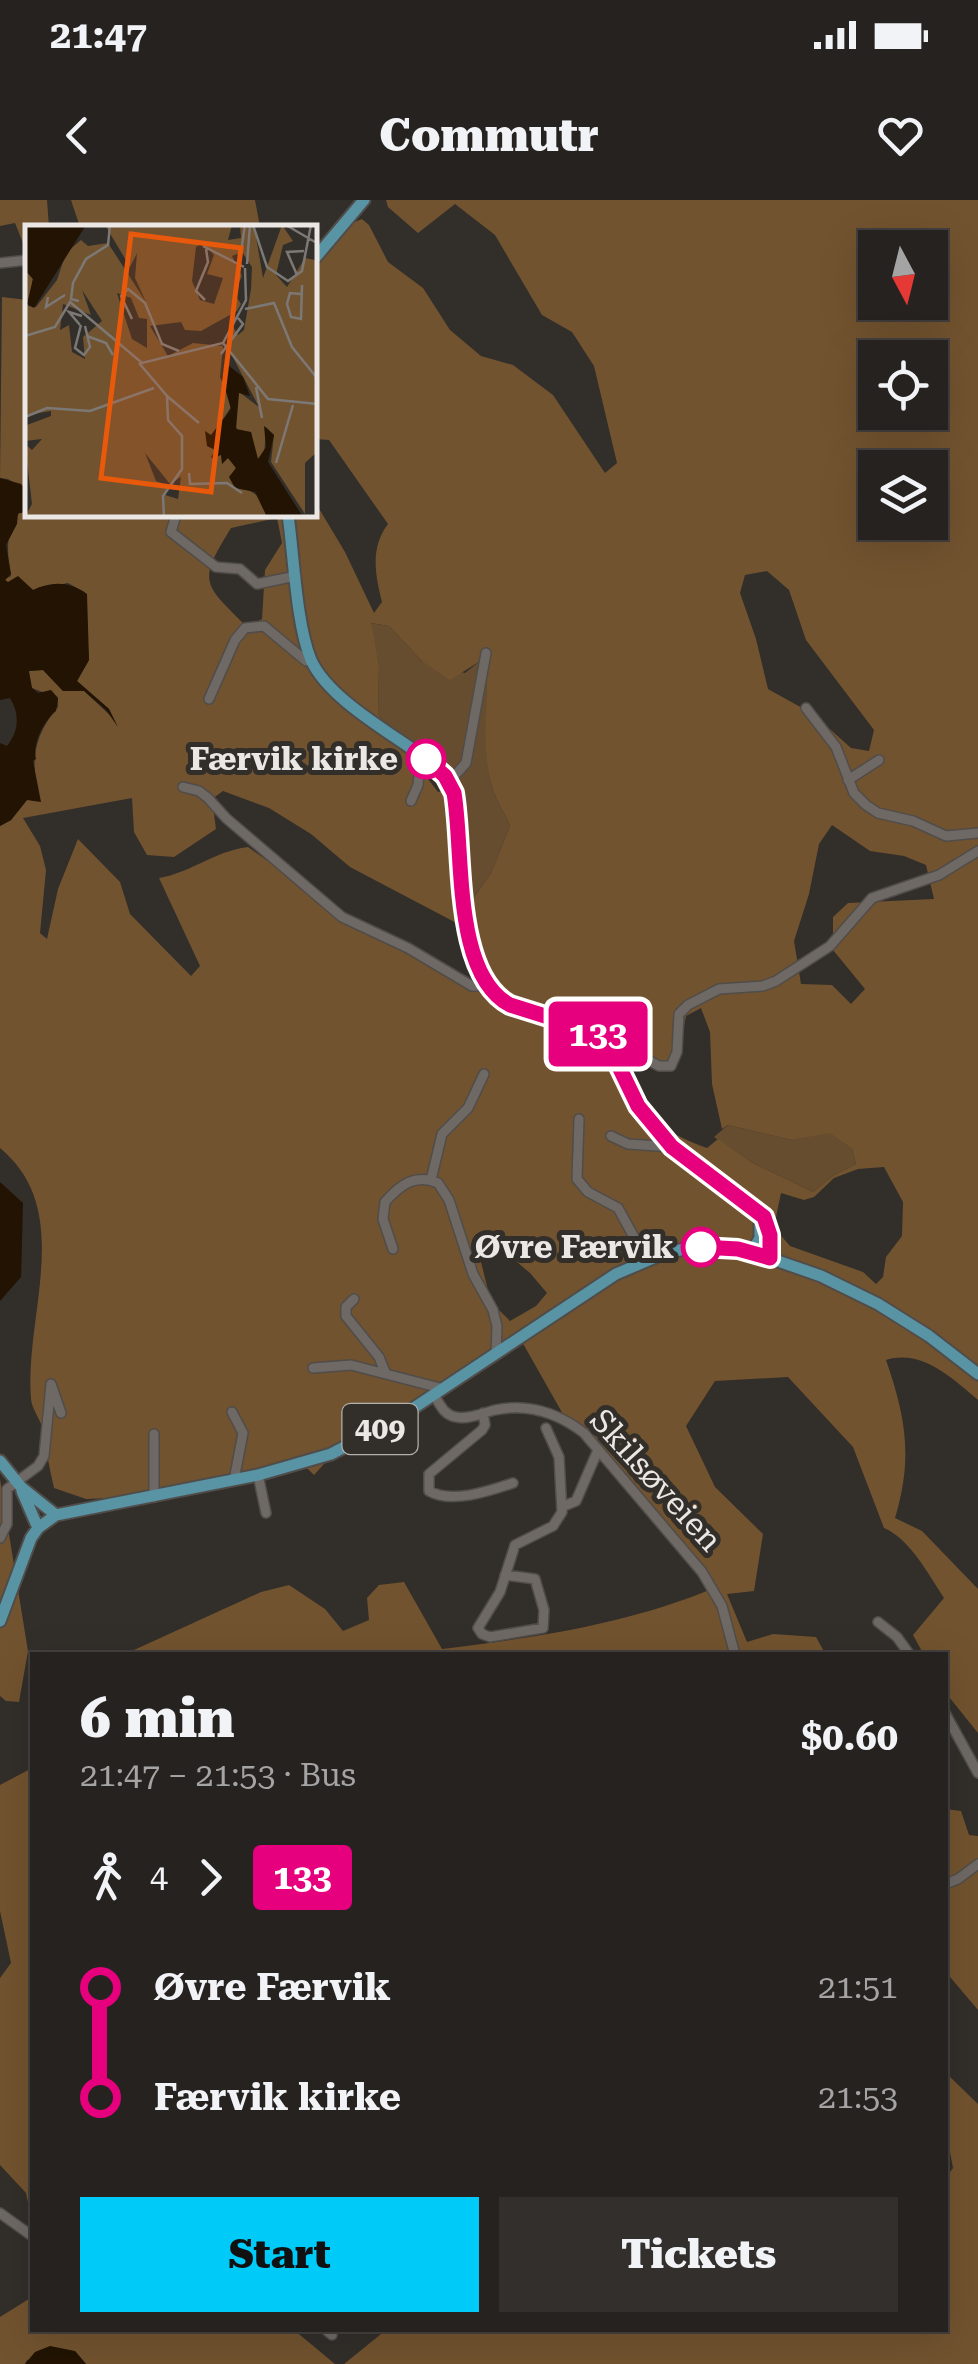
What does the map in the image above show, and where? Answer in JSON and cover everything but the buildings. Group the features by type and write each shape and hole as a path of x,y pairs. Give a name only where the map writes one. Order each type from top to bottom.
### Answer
{"main road":[{"path":"318,254 364,200"},
{"path":"288,518 311,659 342,697 421,755 449,782 456,809 470,946 487,986 498,999 510,1005 596,1032 610,1048 638,1106 672,1147 760,1213 768,1226 770,1258"},
{"path":"752,1252 760,1238 760,1213"},
{"name":"409","path":"0,1622 37,1524 52,1512 154,1497 331,1454 362,1440 616,1274 646,1259 695,1248 752,1252 770,1258 821,1276 878,1304 929,1336 978,1374"},
{"path":"0,1461 19,1484 52,1512"},
{"path":"19,1484 37,1524"}],"street":[{"path":"0,263 25,260"},
{"path":"175,518 171,532 216,568 240,568 257,584 296,576"},
{"path":"209,699 234,640 245,628 264,626 298,657 311,659"},
{"path":"449,782 466,763 486,654"},
{"path":"806,708 836,747 854,793 878,813 914,821 946,836 978,833"},
{"path":"412,801 421,755"},
{"path":"848,780 879,760"},
{"path":"182,787 208,798 226,818 342,917 408,948 472,986 487,986"},
{"path":"610,1048 620,1045 659,1066 671,1066 678,1052 680,1014 688,1005 718,989 762,986 776,981 830,946 872,898 939,875 978,851"},
{"path":"431,1180 442,1134 468,1108 484,1074"},
{"path":"580,1119 577,1180 588,1192 618,1208 646,1259"},
{"path":"610,1136 628,1144 672,1147"},
{"path":"393,1249 383,1219 385,1202 408,1182 438,1183 449,1200 473,1274 493,1310 496,1354"},
{"path":"354,1298 346,1306 346,1316 379,1357 385,1372"},
{"path":"313,1368 351,1364 439,1392"},
{"path":"0,1538 7,1524 7,1489 19,1484 44,1456 51,1384 62,1413"},
{"name":"Skilsøveien","path":"439,1392 449,1415 465,1418 517,1407 546,1412 572,1424 702,1572 722,1606 734,1652"},
{"path":"232,1412 243,1433 234,1480"},
{"path":"483,1413 482,1430 429,1474 429,1491 438,1496 480,1494 513,1483"},
{"name":"Skilsøveien","path":"546,1428 559,1457 564,1506"},
{"path":"154,1434 154,1497"},
{"path":"504,1575 535,1579 545,1626 485,1636 478,1628 493,1605 508,1558 519,1540 553,1526 564,1506 576,1502 598,1450"},
{"path":"258,1474 266,1514"},
{"path":"878,1622 897,1636 908,1652"},
{"path":"948,1718 978,1773"},
{"path":"948,1883 978,1864"},
{"path":"0,2214 30,2235"}],"shaded area":[{"path":"0,200 47,200 49,225 25,225 25,248 15,223 0,226"},
{"path":"71,200 255,200 260,225 79,225"},
{"path":"386,200 978,200 978,1400 924,1362 886,1360 905,1438 904,1476 895,1518 922,1531 978,1589 978,1733 948,1696 948,1652 922,1652 913,1635 944,1598 910,1549 884,1528 853,1447 788,1377 715,1381 686,1426 715,1487 763,1534 754,1591 727,1594 747,1642 773,1634 816,1637 824,1652 130,1652 261,1592 289,1585 325,1609 343,1631 369,1620 367,1598 379,1585 404,1582 442,1649 615,1620 714,1588 564,1416 521,1340 332,1455 314,1475 308,1469 284,1467 136,1497 86,1499 54,1488 42,1427 31,1399 41,1233 36,1202 23,1173 0,1148 0,826 11,820 27,800 39,800 35,774 38,740 58,707 58,698 32,688 29,671 43,670 63,691 84,691 113,718 109,709 77,681 89,660 84,592 68,583 33,590 24,582 7,582 5,579 11,576 11,528 25,508 25,518 277,518 318,518 318,507 374,613 382,602 376,552 388,524 329,440 318,439 318,255 342,227 362,219 388,262 423,288 450,330 481,356 513,365 553,395 605,473 617,463 594,366 572,332 542,315 495,235 455,204 418,233 388,207","holes":["277,518 282,543 265,570 262,619 247,627 214,591 210,582 213,560 231,528","767,571 789,590 806,640 874,730 869,751 851,748 813,714 768,689 740,593 745,575","371,623 389,626 423,662 450,680 485,658 488,768 510,826 491,873 467,907 446,790 438,792 378,714 379,665","223,791 269,808 311,834 350,867 464,927 481,988 370,933 248,847 159,878 200,966 191,976 130,914 120,882 78,839 58,889 47,939 40,933 46,870 40,846 23,818 132,798 134,832 147,855 174,857 216,829 212,799","832,825 870,851 904,856 926,865 934,899 848,903 833,917 833,950 865,989 851,1004 832,985 801,984 794,941 819,844","701,1008 710,1032 712,1084 722,1129 728,1125 792,1140 830,1133 852,1149 856,1164 813,1192 751,1162 718,1139 707,1148 659,1123 640,1100 618,1050 662,1068 676,1066 686,1016","884,1167 903,1202 902,1236 886,1257 883,1277 876,1284 863,1272 790,1246 777,1231 775,1222 781,1193 804,1200 814,1197 834,1178 858,1169","491,1240 547,1293 536,1306 510,1321 491,1302 480,1258"]},
{"path":"2,297 25,300 25,490 0,478"},
{"path":"0,478 25,489 25,509 18,513 6,545 11,574 5,580 18,576 33,590 60,584 87,594 89,660 77,681 109,709 118,727 84,691 63,691 43,670 29,671 32,688 38,693 51,690 58,698 56,711 40,733 33,761 41,802 27,800 11,820 0,826 0,743 7,746 17,722 10,698 0,700"},
{"path":"370,623 389,626 423,662 465,673 485,657 488,767 510,826 491,873 466,908 461,835 449,786 438,765 421,750 399,741 378,714 379,665"},
{"path":"728,1125 792,1140 830,1132 852,1149 856,1164 813,1192 751,1162 714,1137"},
{"path":"0,1182 23,1203 21,1277 0,1301"},
{"path":"0,1479 28,1651 19,1702 0,1696"},
{"path":"30,1769 30,2212 26,2193 0,2165 0,1978 11,1963 0,1911 0,1785"},
{"path":"948,1809 961,1811 969,1835 978,1836 978,2010 948,1975"},
{"path":"948,2075 978,2104 978,2364 344,2364 384,2332 948,2332 948,2175 953,2168 948,2142"},
{"path":"30,2298 30,2332 296,2332 335,2364 86,2364 75,2351 27,2360 25,2364 0,2364 0,2317"},
{"path":"50,2346 75,2351 86,2364 25,2364 35,2352"}],"bus line":[{"name":"133","path":"426,759 445,776 454,793 470,946 487,986 498,999 510,1005 596,1032 610,1048 648,1120 680,1155 740,1196 764,1217 768,1226 770,1258 738,1249 701,1247"}],"place":[{"name":"Færvik kirke","path":"426,759"},
{"name":"Øvre Færvik","path":"701,1247"}]}
